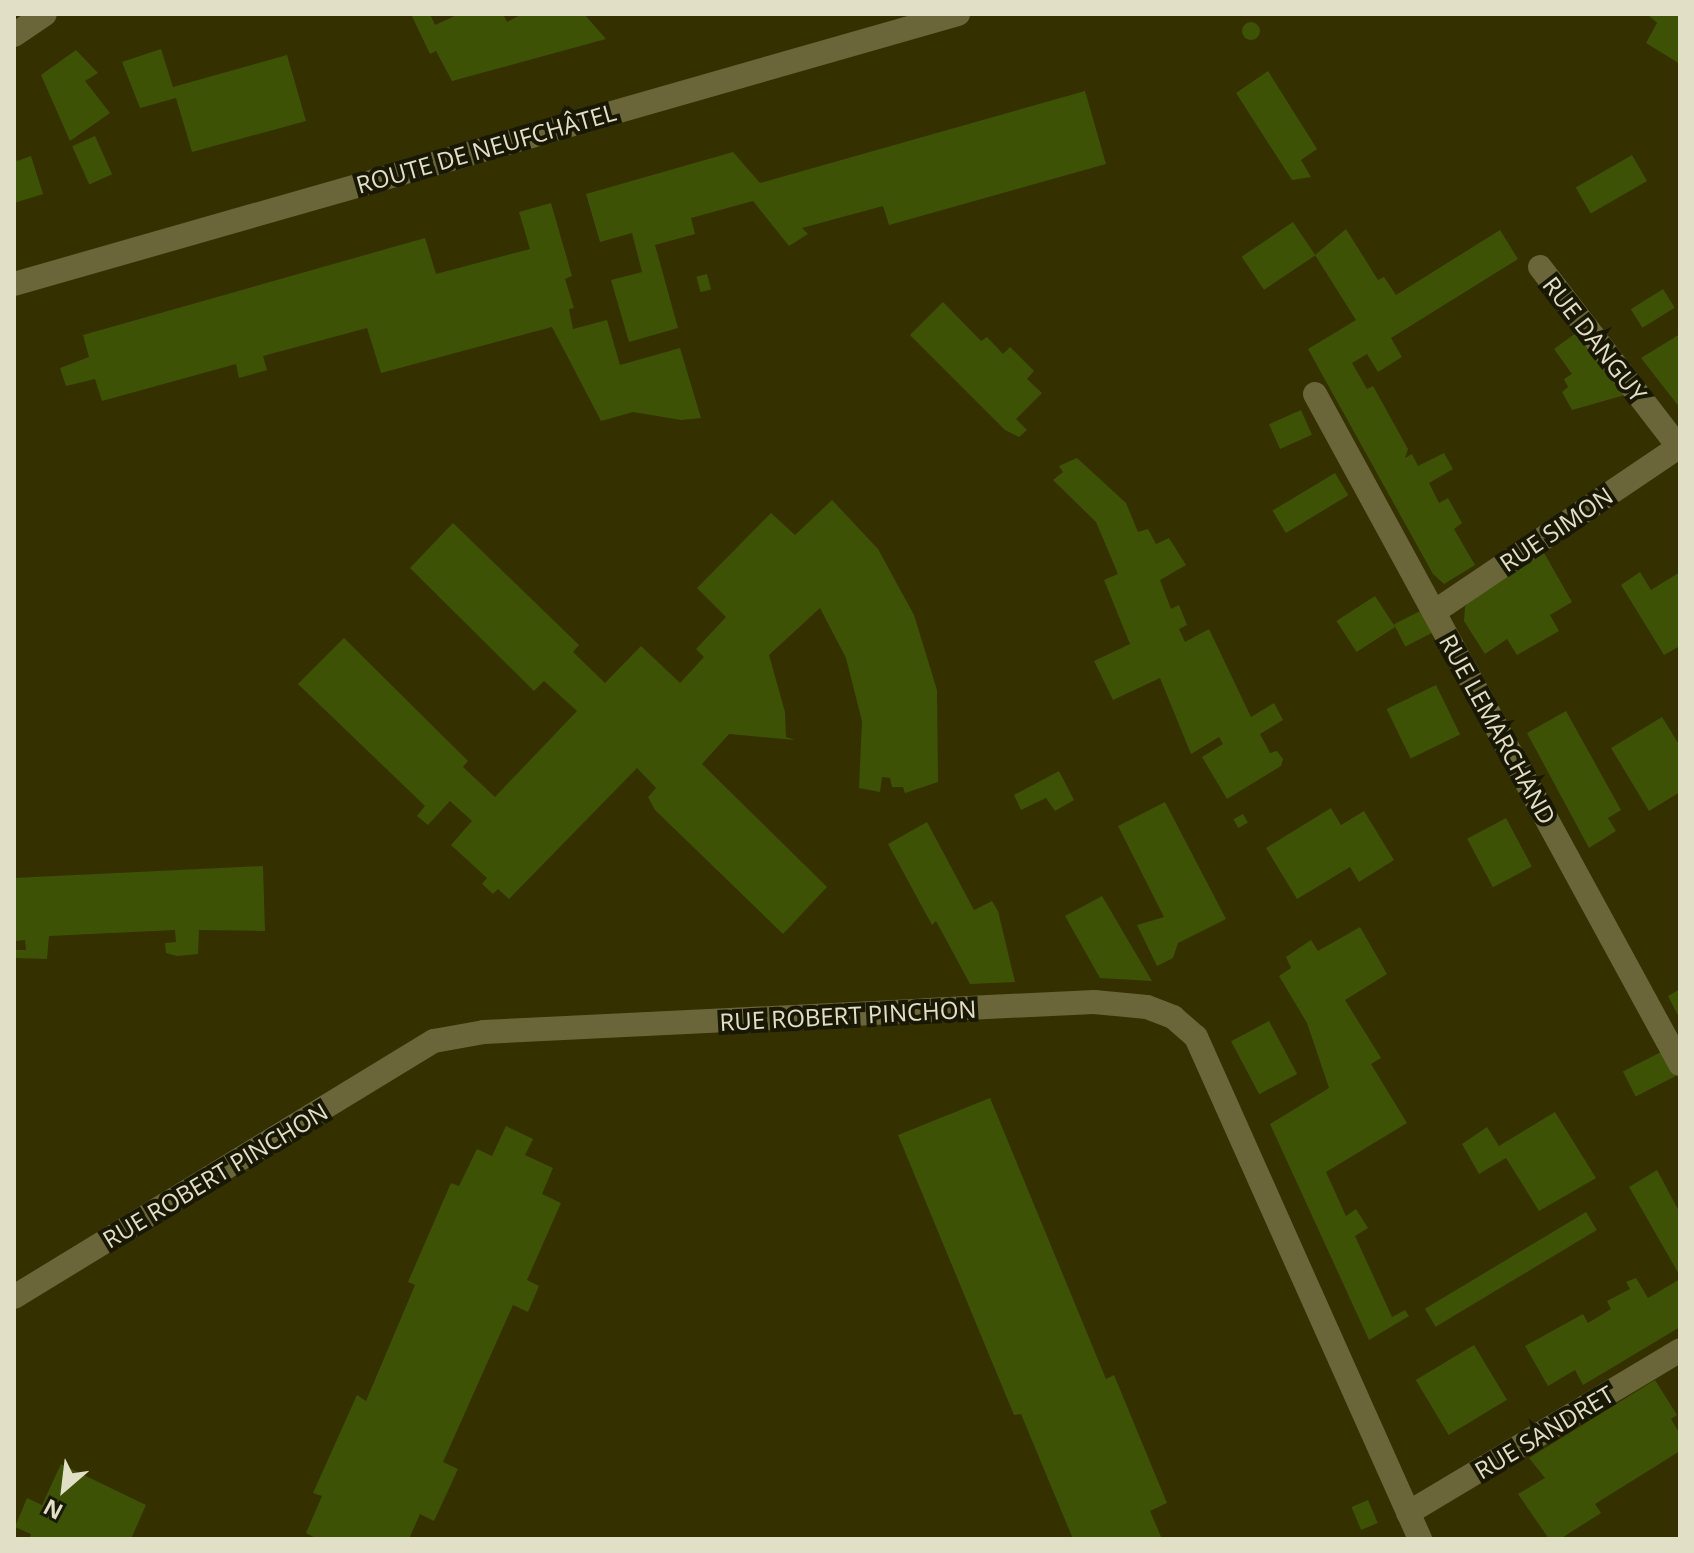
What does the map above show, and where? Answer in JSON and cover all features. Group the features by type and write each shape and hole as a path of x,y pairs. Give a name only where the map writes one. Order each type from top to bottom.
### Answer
{"street":[{"path":"14,35 45,14"},
{"name":"ROUTE DE NEUFCHÂTEL","path":"14,284 958,14"},
{"name":"RUE DANGUY","path":"1540,267 1679,448"},
{"name":"RUE LEMARCHAND","path":"1315,394 1680,1064"},
{"name":"RUE SIMON","path":"1434,612 1679,448"},
{"name":"RUE ROBERT PINCHON","path":"14,1297 434,1041 484,1032 1094,1002 1147,1007 1173,1017 1196,1037 1420,1539"},
{"name":"RUE SANDRET","path":"1408,1513 1680,1350"}],"building":[{"path":"411,14 430,14 435,25 459,14 503,14 507,22 522,14 584,14 606,39 452,81 436,51 430,54"},
{"path":"1647,14 1680,14 1680,64 1646,43 1657,23"},
{"path":"1247,22 1255,22 1260,31 1258,38 1247,40 1242,35 1242,27"},
{"path":"161,49 173,87 287,55 306,121 192,152 176,98 140,108 122,62"},
{"path":"76,50 98,73 85,81 110,113 70,141 41,75"},
{"path":"1268,71 1317,149 1301,160 1311,177 1292,180 1236,93"},
{"path":"1085,91 1106,164 889,225 883,206 802,228 808,234 789,246 753,201 691,218 695,234 655,245 678,328 629,342 611,280 642,272 632,233 600,242 586,194 733,152 760,183"},
{"path":"95,136 112,174 89,185 72,146"},
{"path":"14,155 17,161 31,156 43,194 14,203"},
{"path":"1632,155 1647,181 1591,213 1576,188"},
{"path":"551,203 572,276 565,279 574,308 569,309 573,329 607,320 620,365 680,348 701,418 681,420 633,412 601,421 552,327 381,373 367,328 263,356 267,370 239,378 236,364 102,401 95,379 66,386 60,368 89,357 83,335 425,238 436,274 530,249 519,212"},
{"path":"1293,222 1315,255 1264,290 1242,257"},
{"path":"1346,229 1378,280 1384,277 1396,295 1500,230 1518,259 1391,338 1402,357 1378,372 1367,354 1352,363 1367,389 1373,386 1408,449 1405,458 1412,454 1418,466 1444,453 1453,469 1429,483 1439,503 1448,498 1462,523 1454,529 1475,565 1444,584 1433,574 1308,349 1356,320 1315,255"},
{"path":"707,274 711,289 701,292 696,277"},
{"path":"1663,289 1675,308 1642,328 1631,309"},
{"path":"943,302 981,341 987,337 1003,354 1010,347 1034,371 1027,379 1042,393 1016,419 1027,430 1019,437 1005,430 910,335"},
{"path":"1580,330 1625,395 1572,410 1562,392 1568,387 1564,379 1572,374 1554,349"},
{"path":"1680,334 1680,408 1641,358"},
{"path":"1301,410 1312,435 1280,449 1269,424"},
{"path":"1077,458 1126,503 1138,532 1148,529 1156,544 1169,538 1186,565 1160,580 1171,609 1179,605 1187,625 1179,629 1185,642 1209,629 1251,717 1274,703 1283,720 1260,734 1270,753 1277,751 1283,759 1281,766 1227,799 1202,757 1223,744 1219,737 1191,754 1160,678 1113,700 1094,661 1130,644 1104,580 1118,574 1096,522 1053,480 1063,472 1059,466"},
{"path":"1335,473 1348,495 1286,533 1272,511"},
{"path":"832,500 878,549 914,615 937,690 938,782 905,793 903,787 892,787 890,778 882,777 880,792 859,788 862,721 846,658 820,608 769,655 785,712 786,737 795,740 729,734 702,764 827,887 783,934 655,810 648,797 656,788 637,768 509,899 498,889 493,894 482,884 487,878 451,845 472,821 450,801 428,825 417,816 425,806 298,684 344,638 468,761 463,767 495,797 577,711 544,681 534,691 410,568 453,523 579,645 573,652 605,683 641,646 680,683 704,657 696,649 726,617 697,588 771,513 795,535"},
{"path":"1543,551 1572,602 1550,615 1559,631 1517,655 1507,639 1485,654 1464,621 1465,607 1472,597"},
{"path":"1640,572 1651,590 1680,572 1680,646 1664,655 1621,585"},
{"path":"1375,596 1395,627 1357,652 1336,621"},
{"path":"1426,608 1437,630 1405,647 1394,624"},
{"path":"1436,685 1460,734 1411,759 1387,709"},
{"path":"1566,711 1621,810 1608,818 1616,831 1589,848 1527,733"},
{"path":"1662,717 1680,746 1680,792 1649,811 1611,748"},
{"path":"1059,771 1074,800 1055,811 1046,798 1021,810 1014,795"},
{"path":"1165,802 1226,919 1178,943 1173,958 1157,966 1137,925 1164,917 1118,826"},
{"path":"1331,808 1341,825 1364,811 1394,860 1359,882 1350,867 1297,899 1266,848"},
{"path":"1243,814 1248,823 1238,828 1233,819"},
{"path":"1506,818 1532,867 1493,887 1467,839"},
{"path":"927,822 974,910 992,901 998,911 1015,982 970,984 936,921 932,925 888,844"},
{"path":"263,866 265,931 199,930 198,954 177,956 166,953 165,943 176,942 175,930 49,936 47,959 15,958 14,950 26,950 25,940 14,941 14,878"},
{"path":"1102,896 1152,981 1100,978 1065,916"},
{"path":"1360,927 1387,974 1345,1000 1381,1058 1371,1064 1407,1123 1326,1172 1346,1216 1356,1209 1368,1228 1355,1236 1392,1317 1405,1310 1409,1316 1369,1340 1270,1124 1329,1088 1307,1023 1279,976 1291,968 1286,957 1311,940 1318,951"},
{"path":"1680,989 1680,1019 1668,996"},
{"path":"1269,1021 1297,1074 1259,1094 1231,1041"},
{"path":"1663,1051 1676,1076 1636,1096 1623,1071"},
{"path":"990,1098 1106,1379 1114,1375 1167,1503 1150,1511 1162,1539 1073,1539 1021,1414 1014,1415 898,1135"},
{"path":"1555,1112 1596,1178 1539,1211 1506,1158 1479,1174 1462,1144 1487,1127 1499,1146"},
{"path":"506,1126 533,1139 525,1155 553,1168 542,1194 561,1203 527,1280 539,1286 528,1312 513,1305 443,1462 458,1469 434,1521 420,1514 409,1539 317,1539 306,1533 322,1496 313,1493 357,1395 366,1401 415,1285 408,1282 451,1183 459,1186 477,1149 492,1156"},
{"path":"1657,1170 1680,1213 1680,1276 1629,1187"},
{"path":"1586,1212 1597,1230 1436,1327 1425,1309"},
{"path":"1636,1278 1648,1298 1680,1279 1680,1327 1583,1385 1575,1370 1548,1386 1525,1346 1583,1314 1588,1323 1611,1309 1607,1301 1630,1289 1626,1282"},
{"path":"1474,1345 1507,1400 1449,1435 1416,1380"},
{"path":"1655,1380 1677,1415 1671,1419 1680,1434 1680,1451 1595,1504 1601,1513 1560,1539 1549,1539 1518,1494 1545,1478 1529,1458"},
{"path":"61,1464 146,1505 131,1539 29,1539 31,1534 15,1527 27,1498 42,1505"},
{"path":"1368,1500 1378,1523 1361,1530 1351,1507"}]}
